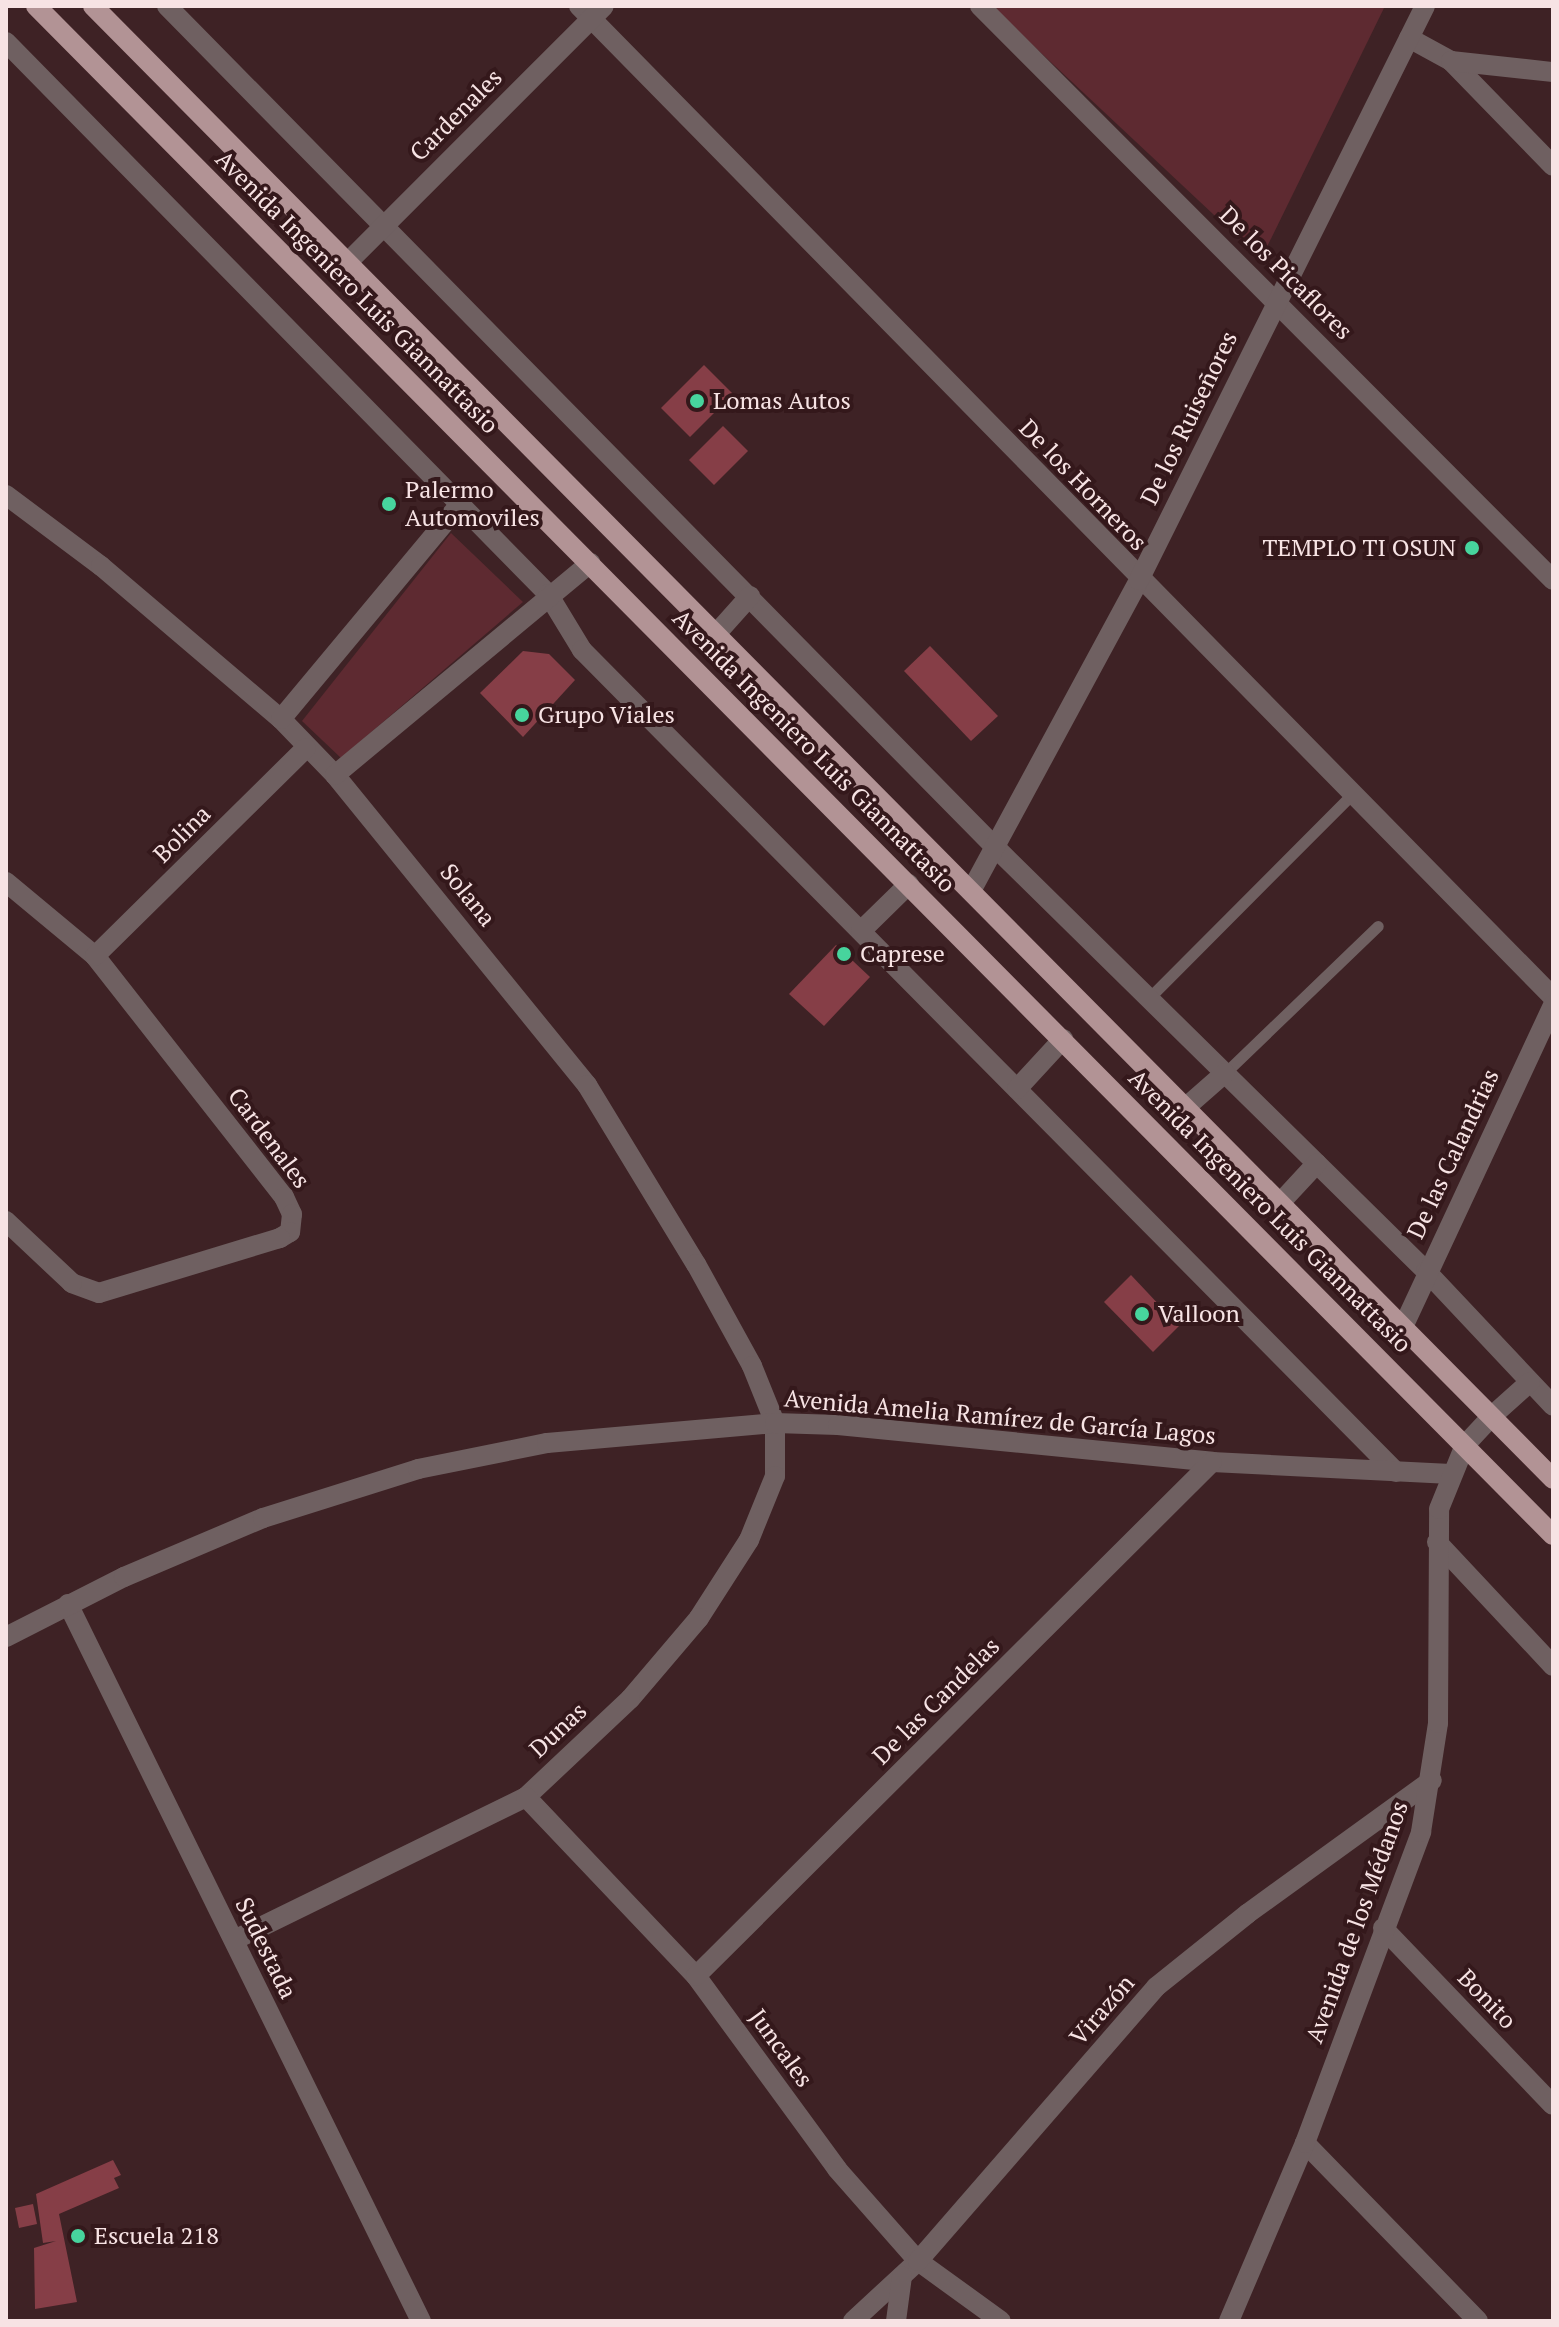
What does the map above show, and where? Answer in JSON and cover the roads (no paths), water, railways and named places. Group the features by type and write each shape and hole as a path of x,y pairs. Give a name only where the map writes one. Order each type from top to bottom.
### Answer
{"main road":[{"name":"Avenida Ingeniero Luis Giannattasio","path":"36,6 1553,1535"},
{"name":"Avenida Ingeniero Luis Giannattasio","path":"93,6 1553,1479"}],"street":[{"path":"167,6 385,223 997,849 1426,1271 1553,1406"},
{"name":"De los Picaflores","path":"980,6 1275,298 1553,580"},
{"name":"De los Ruiseñores","path":"971,891 997,849 1139,580 1275,298 1425,6"},
{"name":"Cardenales","path":"347,263 591,10"},
{"name":"De los Horneros","path":"591,10 1139,580 1553,997"},
{"path":"1409,38 1451,61 1553,166"},
{"path":"6,42 548,594 582,650 1396,1472"},
{"path":"1451,61 1553,72"},
{"name":"Solana","path":"6,495 101,566 281,719 335,775 587,1085 696,1264 752,1366 775,1423"},
{"path":"281,719 461,503"},
{"path":"335,775 548,594 590,563"},
{"path":"716,634 750,596"},
{"name":"Bolina","path":"95,956 306,748"},
{"name":"Cardenales","path":"6,882 95,956 284,1197 292,1214 290,1232 99,1293 72,1283 6,1221"},
{"path":"861,931 909,884"},
{"name":"De las Calandrias","path":"1403,1327 1426,1271 1553,1005"},
{"path":"1017,1089 1063,1039"},
{"path":"1185,1108 1225,1073"},
{"path":"1280,1203 1317,1163"},
{"name":"Avenida de los Médanos","path":"1229,2321 1305,2143 1421,1832 1432,1780 1438,1723 1439,1509 1465,1445 1530,1382"},
{"name":"Avenida Amelia Ramírez de García Lagos","path":"6,1637 68,1604 263,1518 418,1469 547,1443 775,1423 1212,1462 1451,1474"},
{"name":"Dunas","path":"234,1940 526,1797 630,1699 699,1618 749,1540 775,1476 775,1423"},
{"name":"De las Candelas","path":"696,1976 1212,1462"},
{"path":"1437,1542 1553,1666"},
{"name":"Sudestada","path":"68,1604 416,2319"},
{"name":"Virazón","path":"853,2321 918,2261 1156,1987 1247,1914 1432,1780"},
{"name":"Juncales","path":"526,1797 696,1976 837,2169 918,2261 1001,2321"},
{"name":"Bonito","path":"1383,1928 1553,2105"},
{"path":"1305,2143 1478,2321"},
{"path":"896,2321 902,2276"}],"lane":[{"path":"1149,998 1352,794"},
{"path":"1225,1073 1378,926"}],"place":[{"name":"Lomas Autos","path":"697,401"},
{"name":"Palermo Automoviles","path":"389,504"},
{"name":"TEMPLO TI OSUN","path":"1472,548"},
{"name":"Grupo Viales","path":"522,715"},
{"name":"Caprese","path":"844,954"},
{"name":"Valloon","path":"1142,1314"},
{"name":"Escuela 218","path":"78,2236"}]}
